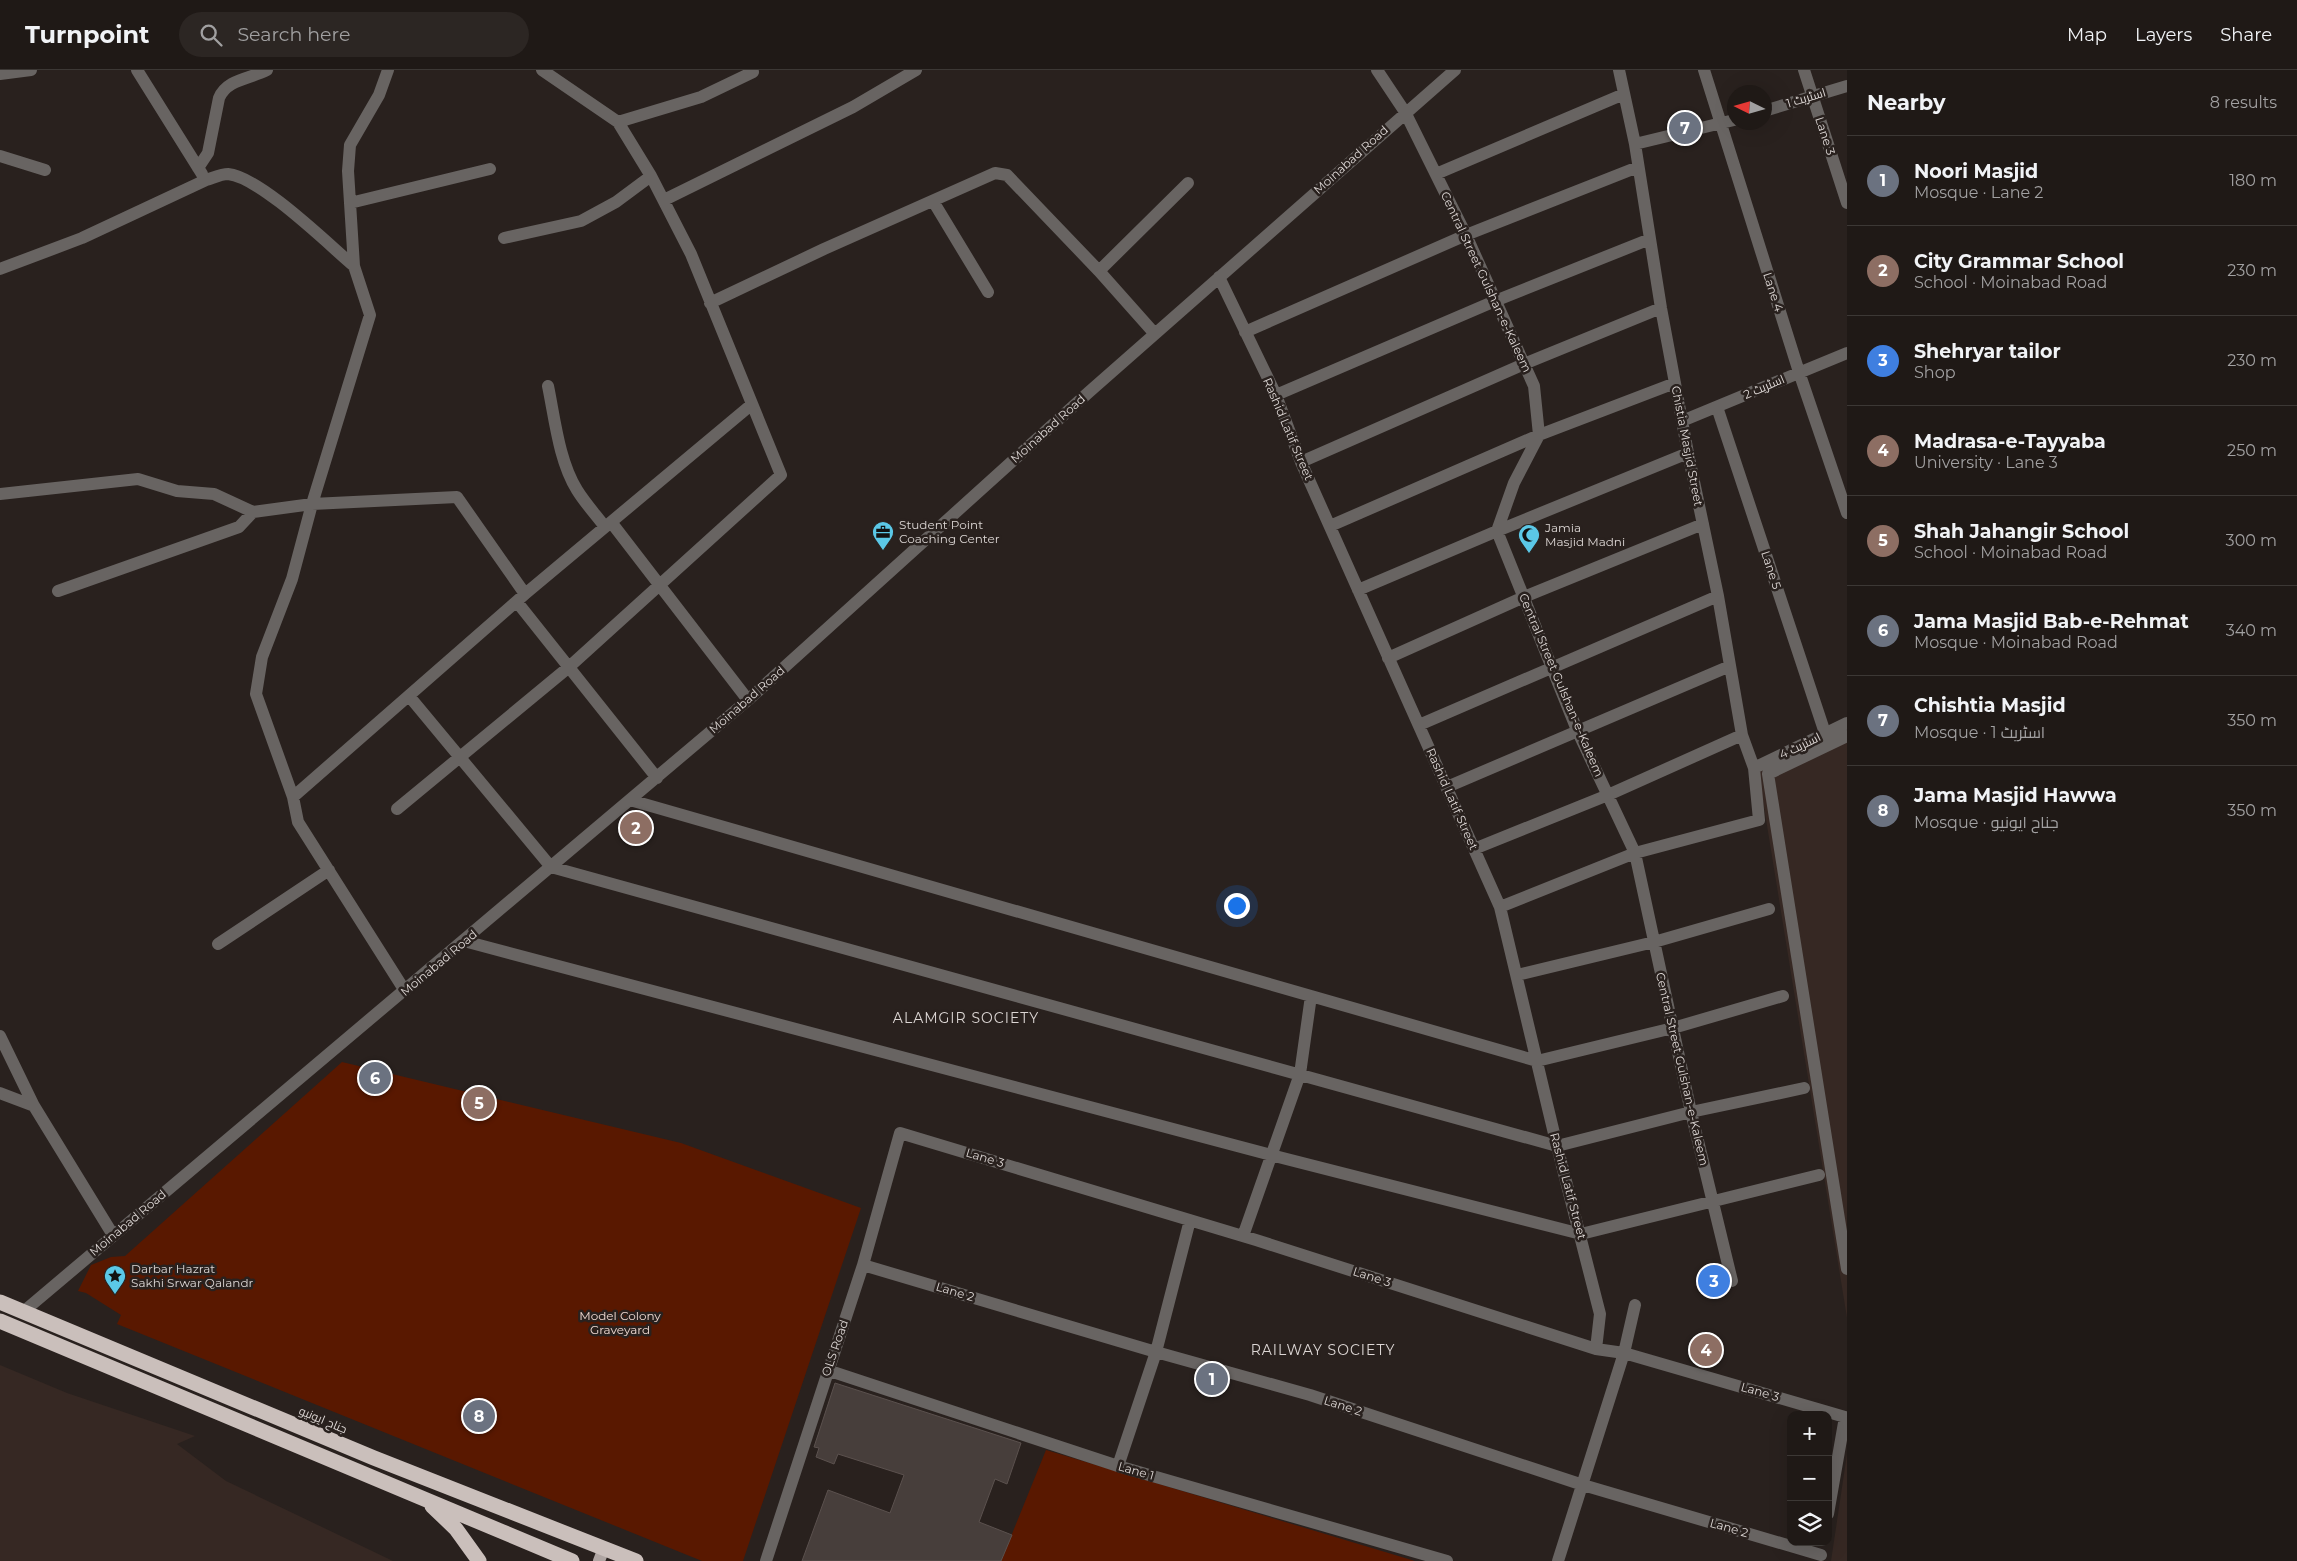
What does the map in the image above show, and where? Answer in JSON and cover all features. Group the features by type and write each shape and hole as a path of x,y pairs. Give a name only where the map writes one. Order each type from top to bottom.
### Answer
{"highway":[{"name":"جناح ایونیو","path":"0,1302 601,1555 636,1561"},
{"path":"0,1321 566,1560"},
{"path":"425,1499 456,1529 479,1561"}],"street":[{"path":"0,74 31,70"},
{"path":"138,70 206,180"},
{"path":"198,168 208,153 222,90 227,85 267,70"},
{"path":"388,70 379,94 350,145 348,171 354,266 370,315 312,504 292,579 262,657 256,694 293,797 298,822 405,991"},
{"path":"397,809 569,667 781,475 691,254 651,176 618,122 542,70"},
{"path":"664,200 853,107 916,70"},
{"name":"Central Street Gulshan-e-Kaleem","path":"1377,70 1405,112 1436,174 1466,235 1534,386 1538,435"},
{"name":"Moinabad Road","path":"23,1312 748,700 1155,334 1405,112 1455,70"},
{"name":"Chistia Masjid Street","path":"1619,70 1634,144 1661,308 1688,454 1718,596 1742,735 1754,768 1760,820 1635,853"},
{"name":"Lane 4","path":"1704,70 1799,372 1847,513"},
{"name":"Lane 3","path":"1804,70 1847,203"},
{"path":"618,122 702,97 753,71"},
{"name":"اسٹریٹ 1","path":"1772,108 1847,86"},
{"path":"1436,174 1624,94"},
{"path":"1634,144 1727,122"},
{"path":"0,156 46,170"},
{"path":"1245,332 1466,235 1638,167"},
{"path":"350,203 490,169"},
{"path":"710,303 995,173 1002,172 1099,271 1155,334"},
{"path":"0,269 82,238 206,180 226,174 239,176 282,204 354,266"},
{"path":"504,238 581,220 616,202 651,176"},
{"path":"1099,271 1188,183"},
{"path":"933,201 988,292"},
{"path":"1276,395 1496,301 1650,239"},
{"name":"Rashid Latif Street","path":"1219,277 1276,395 1301,462 1500,907 1557,1146 1600,1314 1596,1349"},
{"path":"1301,462 1524,364 1661,308"},
{"name":"اسٹریٹ 2","path":"1682,421 1847,353"},
{"path":"1330,526 1538,435 1675,383"},
{"path":"548,386 562,451 577,490 661,584 748,700"},
{"path":"293,797 521,598 751,405"},
{"name":"Lane 5","path":"1717,407 1825,734"},
{"path":"1497,530 1514,483 1538,435"},
{"path":"1358,590 1497,530 1688,454"},
{"path":"0,494 138,479 177,491 214,494 253,512 312,504 457,497 521,598 569,667 657,778"},
{"path":"58,591 239,527 253,512"},
{"path":"1388,658 1524,597 1703,524"},
{"name":"Central Street Gulshan-e-Kaleem","path":"1497,530 1577,730 1635,853 1691,1112 1732,1281"},
{"path":"1419,725 1551,666 1718,596"},
{"path":"1447,787 1730,666"},
{"path":"409,696 552,867 1557,1146 1691,1112 1804,1088"},
{"name":"اسٹریٹ 4","path":"1754,768 1847,723"},
{"path":"1474,849 1608,795 1742,735"},
{"path":"1847,736 1768,774 1847,1269"},
{"path":"630,800 1537,1061 1673,1028 1783,996"},
{"path":"1500,907 1635,853"},
{"path":"218,944 329,870"},
{"path":"1517,975 1654,942 1769,909"},
{"path":"464,941 1271,1155 1581,1234 1819,1175"},
{"path":"1243,1236 1300,1074 1311,996"},
{"path":"0,1036 34,1106 113,1235"},
{"path":"0,1093 34,1106"},
{"name":"Lane 3","path":"900,1133 1243,1236 1596,1349 1624,1353 1845,1417 1830,1501"},
{"name":"OLS Road","path":"766,1561 827,1370 863,1265 900,1133"},
{"path":"1118,1466 1156,1352 1190,1220"},
{"name":"Lane 2","path":"863,1265 1156,1352 1310,1395 1583,1485 1822,1553"},
{"path":"1558,1561 1624,1353 1635,1305"},
{"name":"Lane 1","path":"827,1370 1118,1466 1448,1561"}],"shaded area":[{"path":"1847,727 1847,1318 1758,770"},
{"path":"0,1365 67,1393 195,1436 177,1444 226,1481 393,1561 0,1561"},
{"path":"1847,1454 1847,1561 1831,1561"}],"green space":[{"name":"Model Colony Graveyard","path":"342,1062 681,1143 861,1208 743,1561 702,1561 117,1324 121,1315 86,1293 78,1291 91,1265 111,1257 125,1256"},
{"path":"1046,1450 1415,1561 1001,1561"}],"building":[{"path":"835,1383 1021,1443 1007,1484 995,1479 979,1522 1012,1535 1001,1561 802,1561 828,1490 890,1513 904,1475 838,1454 834,1464 816,1457 819,1448 814,1447"}],"place":[{"name":"Chishtia Masjid","path":"1685,128"},
{"name":"Student Point Coaching Center","path":"883,551"},
{"name":"Jamia Masjid Madni","path":"1529,554"},
{"name":"City Grammar School","path":"636,828"},
{"name":"Jama Masjid Bab-e-Rehmat","path":"375,1078"},
{"name":"Shah Jahangir School","path":"479,1103"},
{"name":"Shehryar tailor","path":"1714,1281"},
{"name":"Darbar Hazrat Sakhi Srwar Qalandr","path":"115,1295"},
{"name":"Madrasa-e-Tayyaba","path":"1706,1350"},
{"name":"Noori Masjid","path":"1212,1379"},
{"name":"Jama Masjid Hawwa","path":"479,1416"}],"district":[{"name":"ALAMGIR SOCIETY","path":"966,1018"},
{"name":"RAILWAY SOCIETY","path":"1323,1350"}]}
